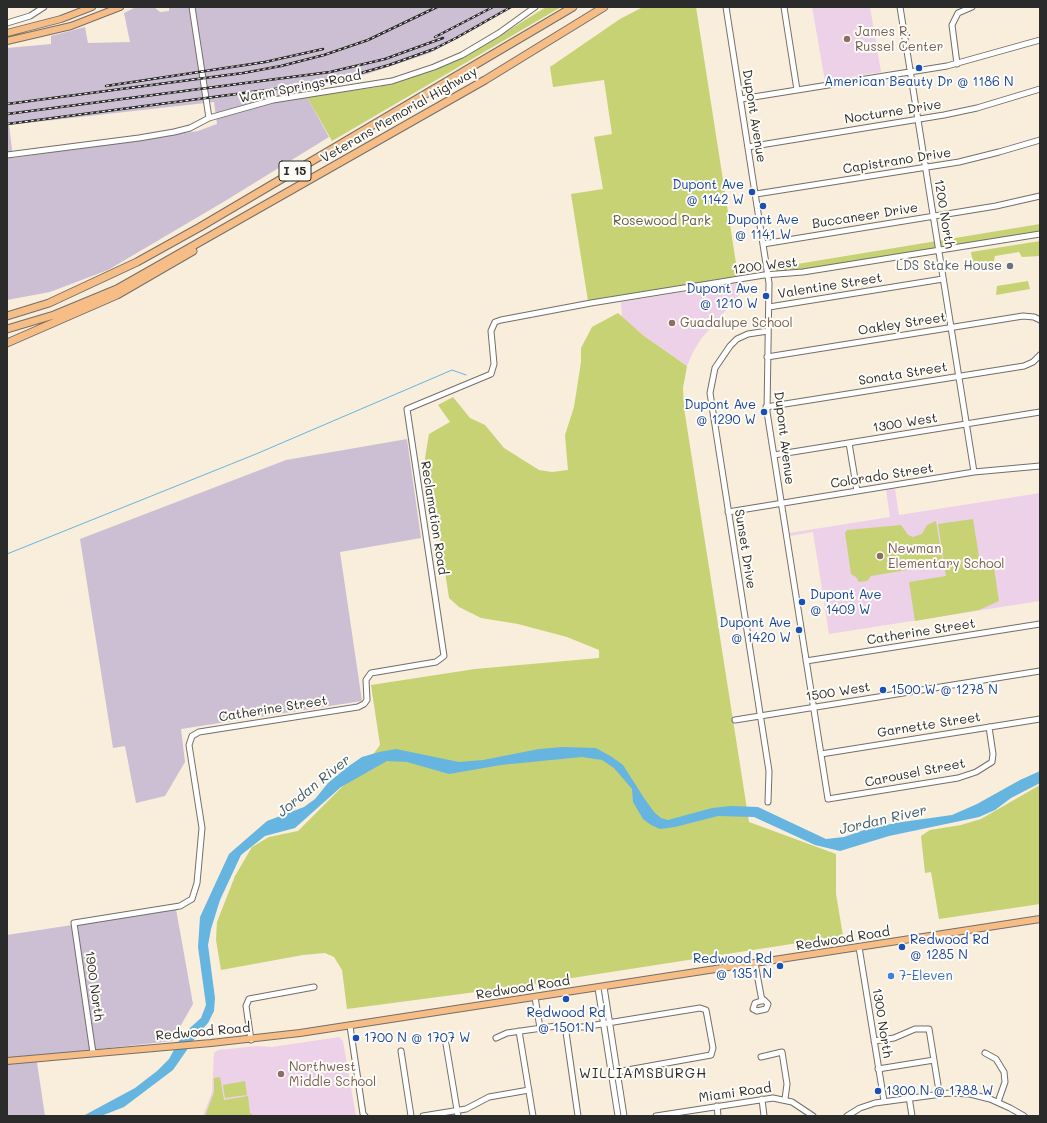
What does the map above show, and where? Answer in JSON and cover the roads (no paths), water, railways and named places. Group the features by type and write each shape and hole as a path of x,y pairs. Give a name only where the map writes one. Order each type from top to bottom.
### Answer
{"highway":[{"name":"Veterans Memorial Highway","path":"7,316 49,303 137,262 200,227 573,7"},
{"name":"Veterans Memorial Highway","path":"7,329 54,315 117,289 485,80 604,7"},
{"path":"7,343 132,288 203,245 223,229"},
{"path":"7,311 49,303"}],"main road":[{"path":"7,33 61,19 92,7"},
{"path":"7,41 71,26 120,7"},
{"name":"Redwood Road","path":"7,1061 251,1040 1040,919"}],"street":[{"path":"7,23 30,16 44,7"},
{"path":"192,7 206,111 209,118"},
{"name":"Warm Springs Road","path":"7,156 163,134 190,128 209,118 273,100 392,81 422,72 447,62 475,47 535,7"},
{"name":"Dupont Avenue","path":"726,7 768,275 769,307 766,407 828,799"},
{"path":"784,7 797,90"},
{"name":"1200 North","path":"900,7 974,472"},
{"path":"957,64 952,25 958,13 972,7"},
{"path":"741,99 957,64 1040,40"},
{"name":"Nocturne Drive","path":"748,147 978,108 1040,89"},
{"name":"Capistrano Drive","path":"756,194 925,167 988,155 1040,140"},
{"name":"Buccaneer Drive","path":"763,244 996,206 1040,196"},
{"name":"1200 West","path":"494,325 501,320 584,305 768,275 802,272 1040,234"},
{"name":"Valentine Street","path":"769,307 943,279"},
{"name":"Oakley Street","path":"767,357 1023,316 1034,317 1040,320"},
{"name":"Reclamation Road","path":"358,707 364,704 366,700 366,680 371,673 436,662 444,656 407,409 491,374 494,364 491,331 494,325"},
{"name":"Sunset Drive","path":"768,331 752,332 733,342 721,356 711,380 711,406 770,777 768,802"},
{"name":"Sonata Street","path":"766,407 1024,366 1033,362 1040,355"},
{"name":"1300 West","path":"774,455 1040,412"},
{"path":"849,443 857,491"},
{"name":"Colorado Street","path":"728,512 974,472 1040,466"},
{"name":"Catherine Street","path":"806,661 1040,624"},
{"name":"1500 West","path":"735,720 1040,671"},
{"name":"Catherine Street","path":"74,923 180,906 189,902 195,893 202,836 202,822 189,745 192,736 198,732 358,707"},
{"name":"Garnette Street","path":"821,754 1040,719"},
{"name":"Carousel Street","path":"828,799 958,778 976,772 989,766 993,759 989,727"},
{"name":"1900 North","path":"74,923 93,1053"},
{"name":"1300 North","path":"859,947 884,1101"},
{"path":"755,963 762,1001"},
{"path":"251,1040 246,1006 249,999 314,987"},
{"path":"601,987 609,1022 624,1116"},
{"path":"601,987 603,1023 618,1116"},
{"path":"535,997 540,1028"},
{"path":"496,1038 502,1034 519,1031 565,1026 580,1027 703,1008 708,1016 713,1054 706,1057 611,1073"},
{"path":"350,1026 363,1115"},
{"path":"565,1026 578,1116"},
{"path":"874,1041 894,1038 915,1029 928,1029 938,1085"},
{"path":"519,1031 533,1116"},
{"path":"446,1044 457,1113"},
{"path":"401,1051 411,1116"},
{"path":"761,1057 782,1052 787,1084 785,1099"},
{"path":"985,1053 996,1059 1004,1072 1005,1082 998,1102"},
{"path":"878,1069 934,1060"},
{"path":"423,1116 457,1113 493,1096 529,1090"},
{"path":"847,1116 867,1105 884,1101 950,1092 970,1094 998,1102 1022,1115"},
{"path":"909,1097 912,1116"},
{"path":"762,1099 764,1116"},
{"name":"Miami Road","path":"656,1116 670,1115 762,1099 785,1099 812,1116"},
{"path":"717,1106 718,1116"}],"water":[{"path":"563,747 596,748 612,757 623,765 654,812 661,818 668,820 712,808 731,806 758,807 826,839 844,837 864,830 895,823 952,815 977,804 1020,780 1040,771 1040,783 1011,798 995,810 979,817 889,836 840,851 815,845 754,817 718,816 675,827 660,829 643,819 633,802 632,789 614,768 602,760 582,757 501,765 449,774 407,762 387,761 341,787 295,828 265,836 241,855 220,900 211,929 208,945 215,998 214,1011 208,1023 198,1034 173,1070 124,1107 101,1116 83,1116 135,1088 157,1071 169,1059 182,1035 201,1018 206,1005 198,947 200,917 229,854 267,821 304,807 315,799 328,783 346,768 362,757 379,752 396,749 459,762 483,760 539,749"}],"waterway":[{"path":"7,554 256,454 452,370 466,375"}],"railway":[{"path":"7,104 243,73 281,66 324,55 368,40 437,7"},
{"path":"435,37 493,7"},
{"path":"7,124 290,87 347,77 389,65 434,49 511,7"},
{"path":"7,114 330,72 385,59 443,38"},
{"path":"106,86 265,62 323,49"}],"place":[{"name":"James R. Russel Center","path":"847,39"},
{"name":"American Beauty Dr @ 1186 N","path":"919,68"},
{"name":"Dupont Ave @ 1142 W","path":"752,192"},
{"name":"Dupont Ave @ 1141 W","path":"763,206"},
{"name":"LDS Stake House","path":"1010,266"},
{"name":"Dupont Ave @ 1210 W","path":"766,296"},
{"name":"Guadalupe School","path":"672,323"},
{"name":"Dupont Ave @ 1290 W","path":"764,412"},
{"name":"Newman Elementary School","path":"880,556"},
{"name":"Dupont Ave @ 1409 W","path":"802,602"},
{"name":"Dupont Ave @ 1420 W","path":"799,630"},
{"name":"1500 W @ 1278 N","path":"883,690"},
{"name":"Redwood Rd @ 1285 N","path":"902,947"},
{"name":"Redwood Rd @ 1351 N","path":"780,966"},
{"name":"7-Eleven","path":"891,976"},
{"name":"Redwood Rd @ 1501 N","path":"566,999"},
{"name":"1700 N @ 1707 W","path":"356,1038"},
{"name":"Northwest Middle School","path":"281,1074"},
{"name":"1300 N @ 1788 W","path":"878,1091"}],"district":[{"name":"WILLIAMSBURGH","path":"643,1074"}],"park label":[{"name":"Rosewood Park","path":"662,221"}],"water label":[{"name":"Jordan River","path":"314,786"},
{"name":"Jordan River","path":"883,820"}]}
